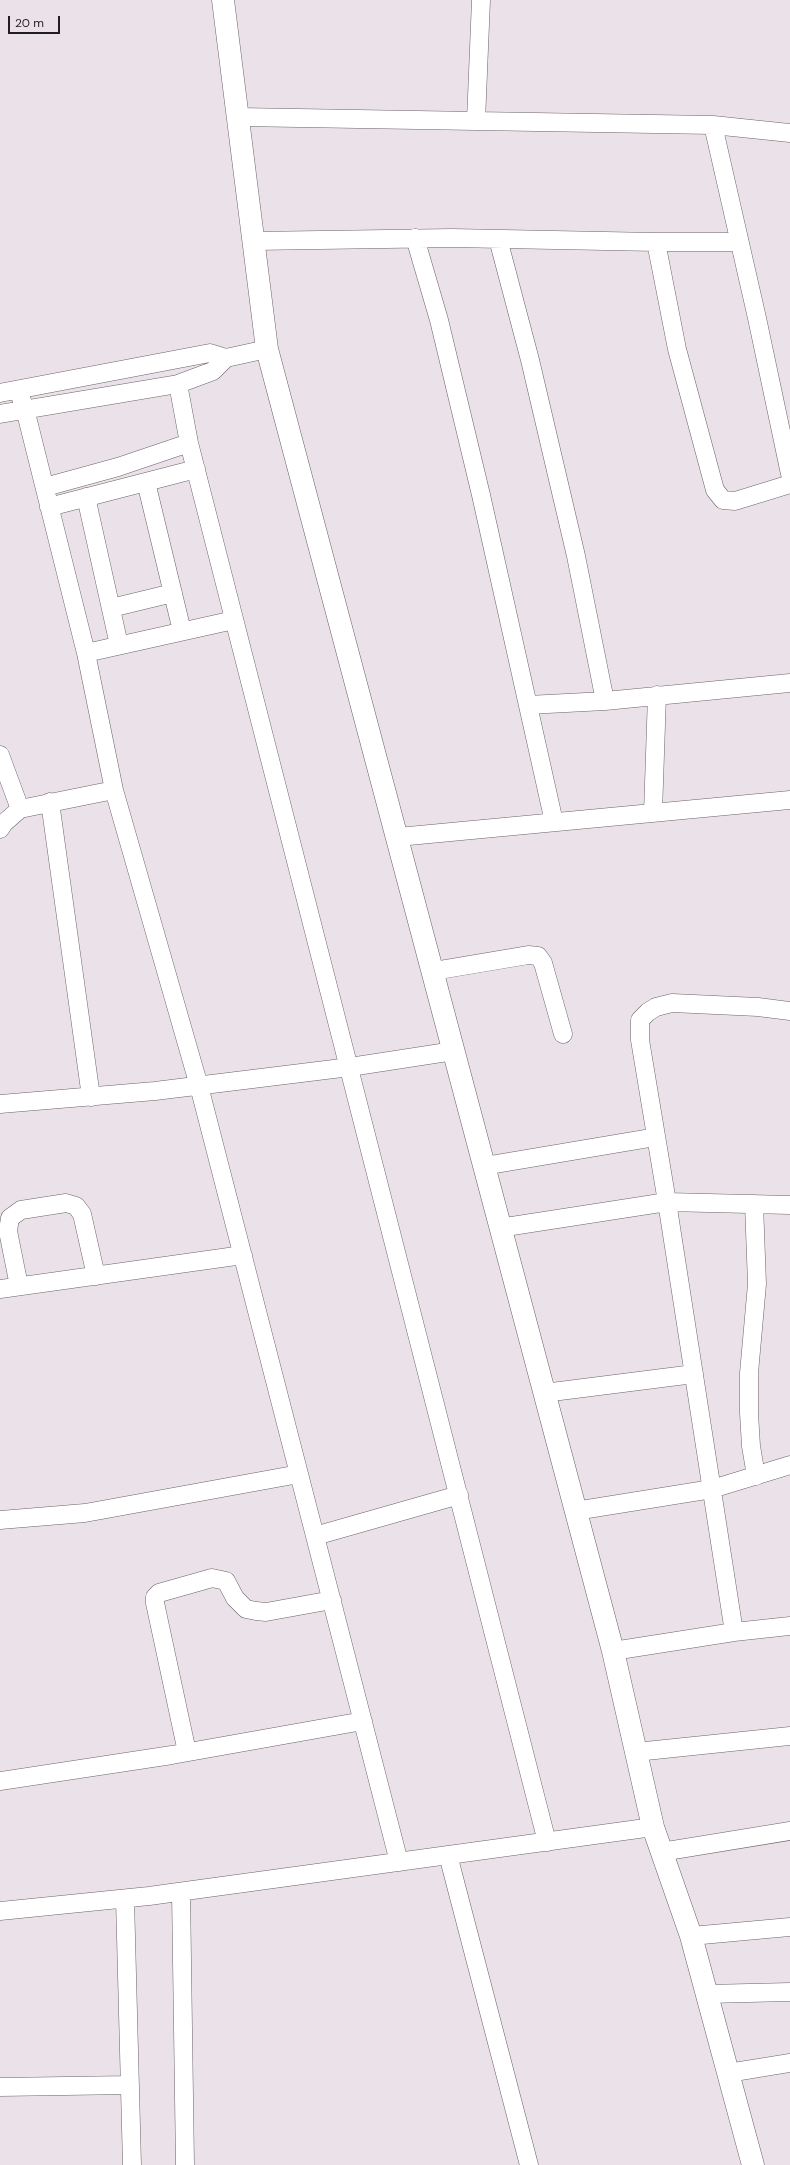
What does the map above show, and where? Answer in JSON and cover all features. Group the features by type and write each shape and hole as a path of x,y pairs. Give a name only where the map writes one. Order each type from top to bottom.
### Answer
{"main road":[{"path":"223,0 267,349 398,837 432,971 613,1651 653,1827 691,1936 753,2165"}],"street":[{"path":"476,121 481,0"},
{"path":"238,117 712,125 790,133"},
{"path":"712,125 790,474"},
{"path":"254,241 415,238 739,242"},
{"path":"415,238 450,366 554,822"},
{"path":"498,239 530,360 576,556 605,701"},
{"path":"656,242 677,349 715,490 724,500 735,501 790,484"},
{"path":"0,393 210,353 226,358 267,349"},
{"path":"0,414 178,384 213,371 226,358"},
{"path":"178,384 189,443 350,1067 547,1842"},
{"path":"18,390 26,409 86,653 114,790 199,1086 399,1862"},
{"path":"45,487 118,467 189,443"},
{"path":"50,507 196,469"},
{"path":"146,482 182,631"},
{"path":"86,497 119,645"},
{"path":"111,608 173,593"},
{"path":"86,653 234,620"},
{"path":"528,706 605,701 790,683"},
{"path":"653,813 657,695"},
{"path":"0,755 20,809"},
{"path":"0,828 20,809 114,790"},
{"path":"398,837 790,800"},
{"path":"50,802 91,1097"},
{"path":"432,971 528,955 538,956 542,963 563,1034"},
{"path":"734,1632 667,1202 640,1040 640,1020 656,1007 672,1004 758,1007 790,1011"},
{"path":"0,1104 91,1097 199,1086 350,1067 454,1051"},
{"path":"484,1166 656,1138"},
{"path":"500,1228 667,1202 790,1204"},
{"path":"19,1286 8,1231 10,1218 22,1210 66,1203 76,1206 82,1214 96,1276"},
{"path":"754,1204 757,1284 749,1374 749,1413 751,1446 756,1476"},
{"path":"0,1289 243,1256"},
{"path":"544,1393 694,1374"},
{"path":"575,1511 712,1489 790,1465"},
{"path":"0,1520 85,1513 299,1474"},
{"path":"315,1536 458,1495"},
{"path":"187,1752 155,1603 155,1597 159,1593 212,1578 226,1581 235,1598 246,1609 256,1611 266,1612 332,1600"},
{"path":"613,1651 734,1632 790,1630"},
{"path":"0,1781 187,1752 363,1721"},
{"path":"636,1752 790,1736"},
{"path":"0,1911 181,1892 653,1827"},
{"path":"661,1852 790,1831"},
{"path":"448,1855 529,2165"},
{"path":"181,1892 185,2165"},
{"path":"125,1899 132,2165"},
{"path":"691,1936 790,1927"},
{"path":"707,1994 790,1992"},
{"path":"728,2073 790,2063"},
{"path":"0,2087 130,2085"}]}
